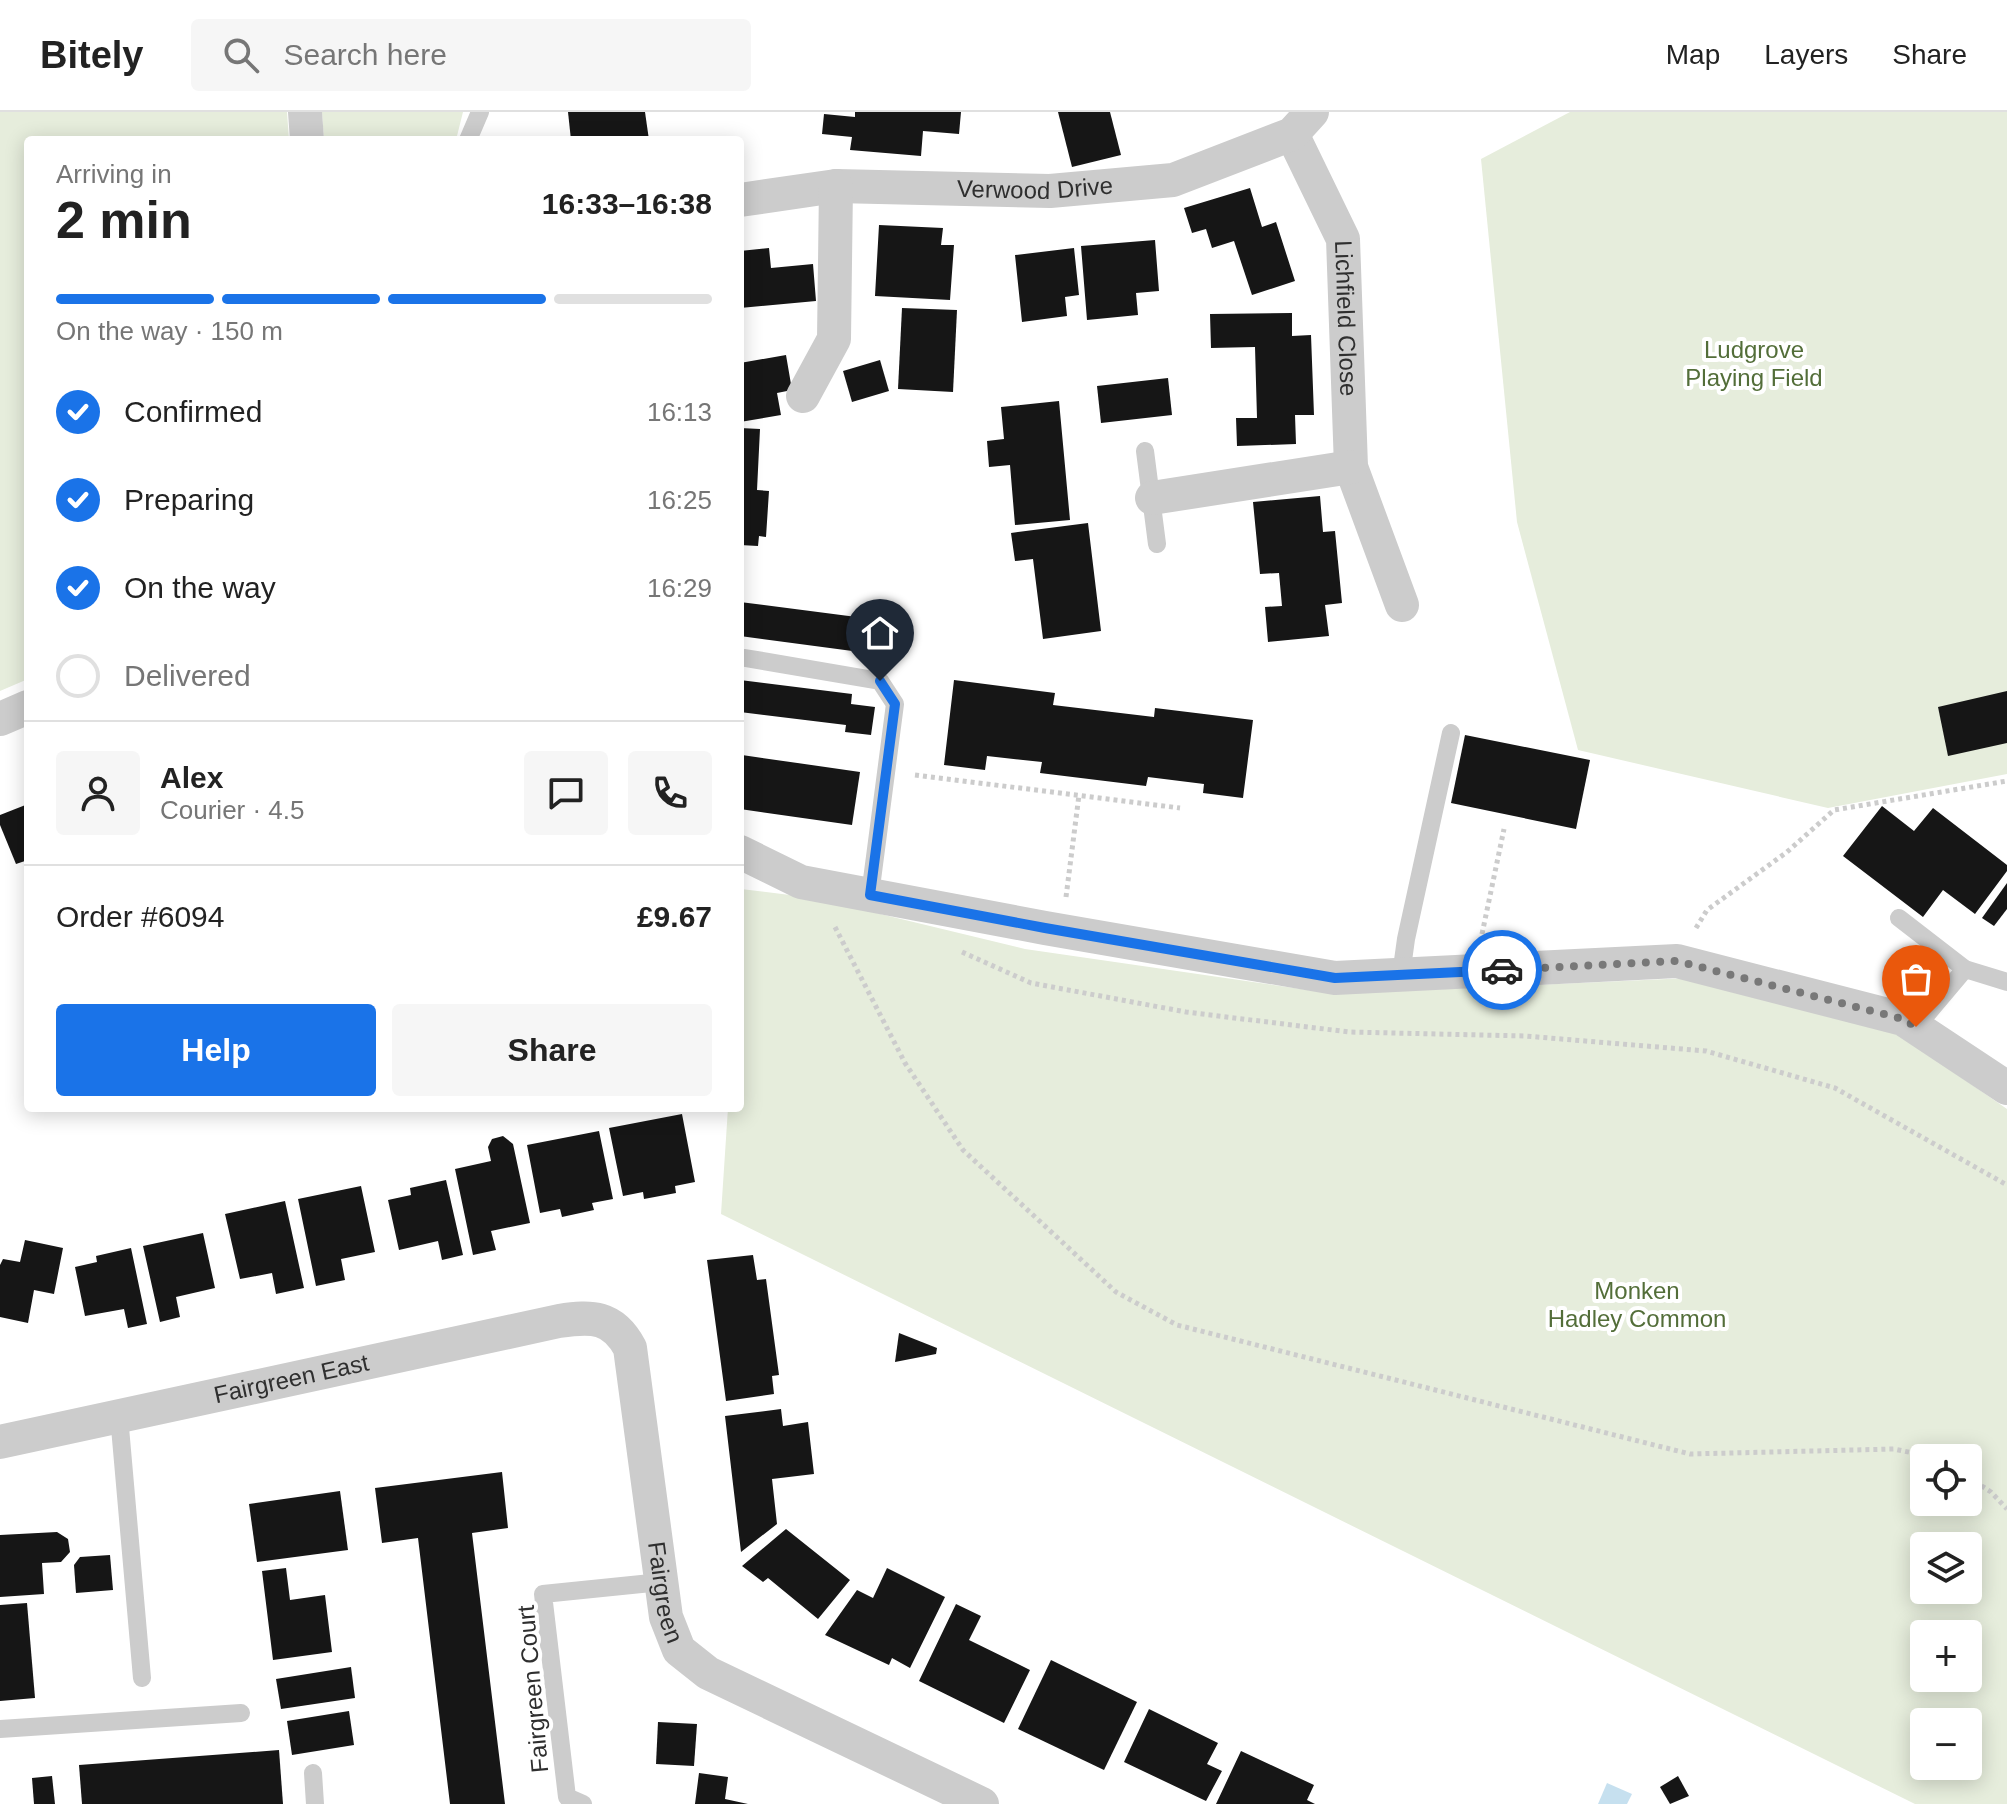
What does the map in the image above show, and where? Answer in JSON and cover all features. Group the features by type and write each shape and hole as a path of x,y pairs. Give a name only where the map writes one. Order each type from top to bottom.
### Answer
{"street":[{"path":"305,112 307,136"},
{"name":"Verwood Drive","path":"744,199 836,186 1050,191 1173,180 1302,123"},
{"name":"Lichfield Close","path":"1302,123 1343,239 1351,467 1402,605"},
{"path":"803,396 834,339 836,186"},
{"path":"1152,498 1351,467"},
{"path":"0,719 24,709"},
{"path":"744,854 801,882 1335,978 1677,961 1903,1019 2007,1088"},
{"name":"Fairgreen East","path":"0,1442 584,1317"},
{"name":"Fairgreen","path":"584,1317 608,1323 622,1332 630,1348 666,1617 679,1650 708,1673 982,1804"}],"lane":[{"path":"470,136 480,112"},
{"path":"1145,451 1157,544"},
{"path":"745,658 880,681 895,704 870,895"},
{"path":"1401,975 1451,733"},
{"path":"1899,918 1965,969 2007,982"},
{"path":"1916,1027 1965,969"},
{"path":"119,1416 142,1678"},
{"name":"Fairgreen Court","path":"575,1800 543,1594 661,1582"},
{"path":"0,1729 241,1713"},
{"path":"313,1773 315,1804"}],"path":[{"path":"885,771 1180,808"},
{"path":"1677,961 1707,910 1787,852 1834,810 2007,781"},
{"path":"1062,931 1079,795"},
{"path":"1474,971 1504,829"},
{"path":"801,882 840,933 905,1063 963,1150 1116,1292 1177,1325 1690,1454 1894,1449 1910,1452"},
{"path":"960,951 1031,983 1186,1012 1349,1032 1525,1036 1706,1051 1835,1088 2007,1185"},
{"path":"1982,1486 2007,1509"}],"green space":[{"path":"0,112 287,112 289,136 24,136 24,681 0,691"},
{"path":"322,112 463,112 457,136 324,136"},
{"name":"Ludgrove Playing Field","path":"1570,112 2007,112 2007,774 1828,808 1578,750 1517,522 1481,159"},
{"name":"Monken Hadley Common","path":"744,889 814,898 1025,949 1335,994 1689,978 1897,1033 2007,1109 2007,1804 1915,1804 721,1214 728,1112 744,1112"}],"water":[{"path":"1607,1783 1632,1794 1627,1804 1598,1804"}],"building":[{"path":"568,112 645,112 648,136 571,136"},
{"path":"855,112 961,112 959,134 923,131 921,156 850,150 852,137 822,134 824,114 855,117"},
{"path":"1058,112 1110,112 1121,155 1072,167"},
{"path":"1250,188 1262,227 1276,222 1295,281 1252,295 1234,241 1212,248 1206,229 1192,233 1184,208"},
{"path":"879,225 943,228 941,245 954,245 950,300 875,296"},
{"path":"1155,240 1159,291 1136,293 1138,315 1087,320 1081,246"},
{"path":"769,248 771,268 813,264 816,301 744,308 744,251"},
{"path":"1074,248 1079,295 1065,297 1067,316 1022,322 1015,255"},
{"path":"902,308 957,310 953,392 898,389"},
{"path":"1292,313 1292,336 1311,335 1314,415 1295,415 1296,444 1237,446 1236,418 1257,418 1255,347 1211,348 1210,314"},
{"path":"786,355 792,390 777,393 781,415 744,421 744,362"},
{"path":"880,360 889,391 852,402 843,371"},
{"path":"1168,378 1172,415 1101,423 1097,386"},
{"path":"1059,401 1070,520 1015,525 1010,465 989,467 987,441 1004,439 1001,407"},
{"path":"744,428 760,429 757,490 769,491 766,537 759,536 758,546 744,545"},
{"path":"1320,496 1323,532 1335,531 1342,603 1325,605 1329,636 1268,642 1265,607 1282,606 1279,573 1260,574 1253,502"},
{"path":"1088,523 1101,631 1043,639 1033,559 1015,561 1011,533"},
{"path":"744,603 895,622 890,656 744,637"},
{"path":"744,680 852,694 851,704 875,707 871,735 845,732 846,725 744,712"},
{"path":"954,680 1055,693 1053,705 1154,717 1155,708 1253,720 1243,798 1203,793 1204,784 1148,777 1146,786 1040,773 1042,762 987,756 985,770 944,765"},
{"path":"2007,691 2007,743 1948,756 1938,707"},
{"path":"1465,735 1590,760 1576,829 1451,803"},
{"path":"744,755 860,772 852,825 744,810"},
{"path":"24,806 24,861 16,864 0,825 0,815"},
{"path":"1882,806 1914,831 1933,808 2007,865 2007,871 1975,914 1943,890 1923,917 1843,856"},
{"path":"2007,883 2007,909 1994,926 1982,918"},
{"path":"682,1114 695,1182 675,1186 676,1193 644,1199 643,1192 623,1196 609,1128"},
{"path":"599,1131 613,1199 592,1203 594,1210 562,1217 560,1209 540,1213 527,1145"},
{"path":"503,1136 513,1144 530,1223 491,1231 496,1250 473,1255 455,1169 491,1161 488,1147 492,1139"},
{"path":"446,1180 463,1255 442,1260 438,1241 399,1250 388,1200 411,1195 410,1188"},
{"path":"361,1186 375,1252 341,1259 345,1280 316,1286 298,1199"},
{"path":"285,1201 304,1288 276,1294 272,1273 240,1279 225,1214"},
{"path":"203,1233 215,1288 176,1297 180,1317 160,1322 143,1246"},
{"path":"25,1240 63,1248 54,1294 34,1290 28,1323 0,1317 0,1265 3,1259 20,1262"},
{"path":"131,1248 147,1324 128,1328 124,1309 85,1316 75,1267 97,1262 96,1256"},
{"path":"753,1255 757,1280 766,1279 779,1375 772,1376 774,1394 726,1401 707,1260"},
{"path":"899,1333 937,1348 936,1354 895,1362"},
{"path":"781,1409 783,1426 808,1422 814,1474 772,1479 777,1524 741,1552 725,1416"},
{"path":"502,1472 508,1528 472,1533 505,1804 450,1804 418,1538 382,1543 375,1488"},
{"path":"340,1491 348,1550 257,1562 249,1504"},
{"path":"786,1529 850,1580 818,1619 768,1578 763,1582 742,1566"},
{"path":"57,1532 68,1539 70,1552 61,1562 42,1563 44,1594 0,1597 0,1535"},
{"path":"110,1555 113,1590 76,1593 74,1565 80,1557"},
{"path":"286,1568 290,1600 325,1595 332,1652 273,1660 262,1571"},
{"path":"887,1568 945,1597 910,1668 892,1658 889,1665 825,1635 857,1590 873,1598"},
{"path":"27,1603 35,1698 0,1701 0,1605"},
{"path":"956,1604 981,1616 969,1640 1030,1670 1004,1723 919,1681"},
{"path":"1051,1660 1137,1702 1104,1770 1018,1729"},
{"path":"351,1667 355,1698 281,1709 276,1679"},
{"path":"1149,1709 1218,1743 1207,1764 1222,1771 1206,1801 1124,1762"},
{"path":"349,1711 354,1745 292,1755 287,1721"},
{"path":"658,1722 697,1724 694,1766 656,1764"},
{"path":"279,1750 283,1804 82,1804 79,1765"},
{"path":"1241,1751 1314,1785 1307,1800 1315,1804 1216,1804"},
{"path":"699,1773 728,1777 725,1799 748,1804 695,1804"},
{"path":"52,1776 55,1804 34,1804 32,1778"},
{"path":"1678,1776 1689,1796 1670,1804 1660,1787"}],"way so far":[{"path":"1502,970 1677,961 1903,1019 1916,1027"}],"route":[{"path":"880,681 895,704 870,895 1335,978 1502,970"}]}
